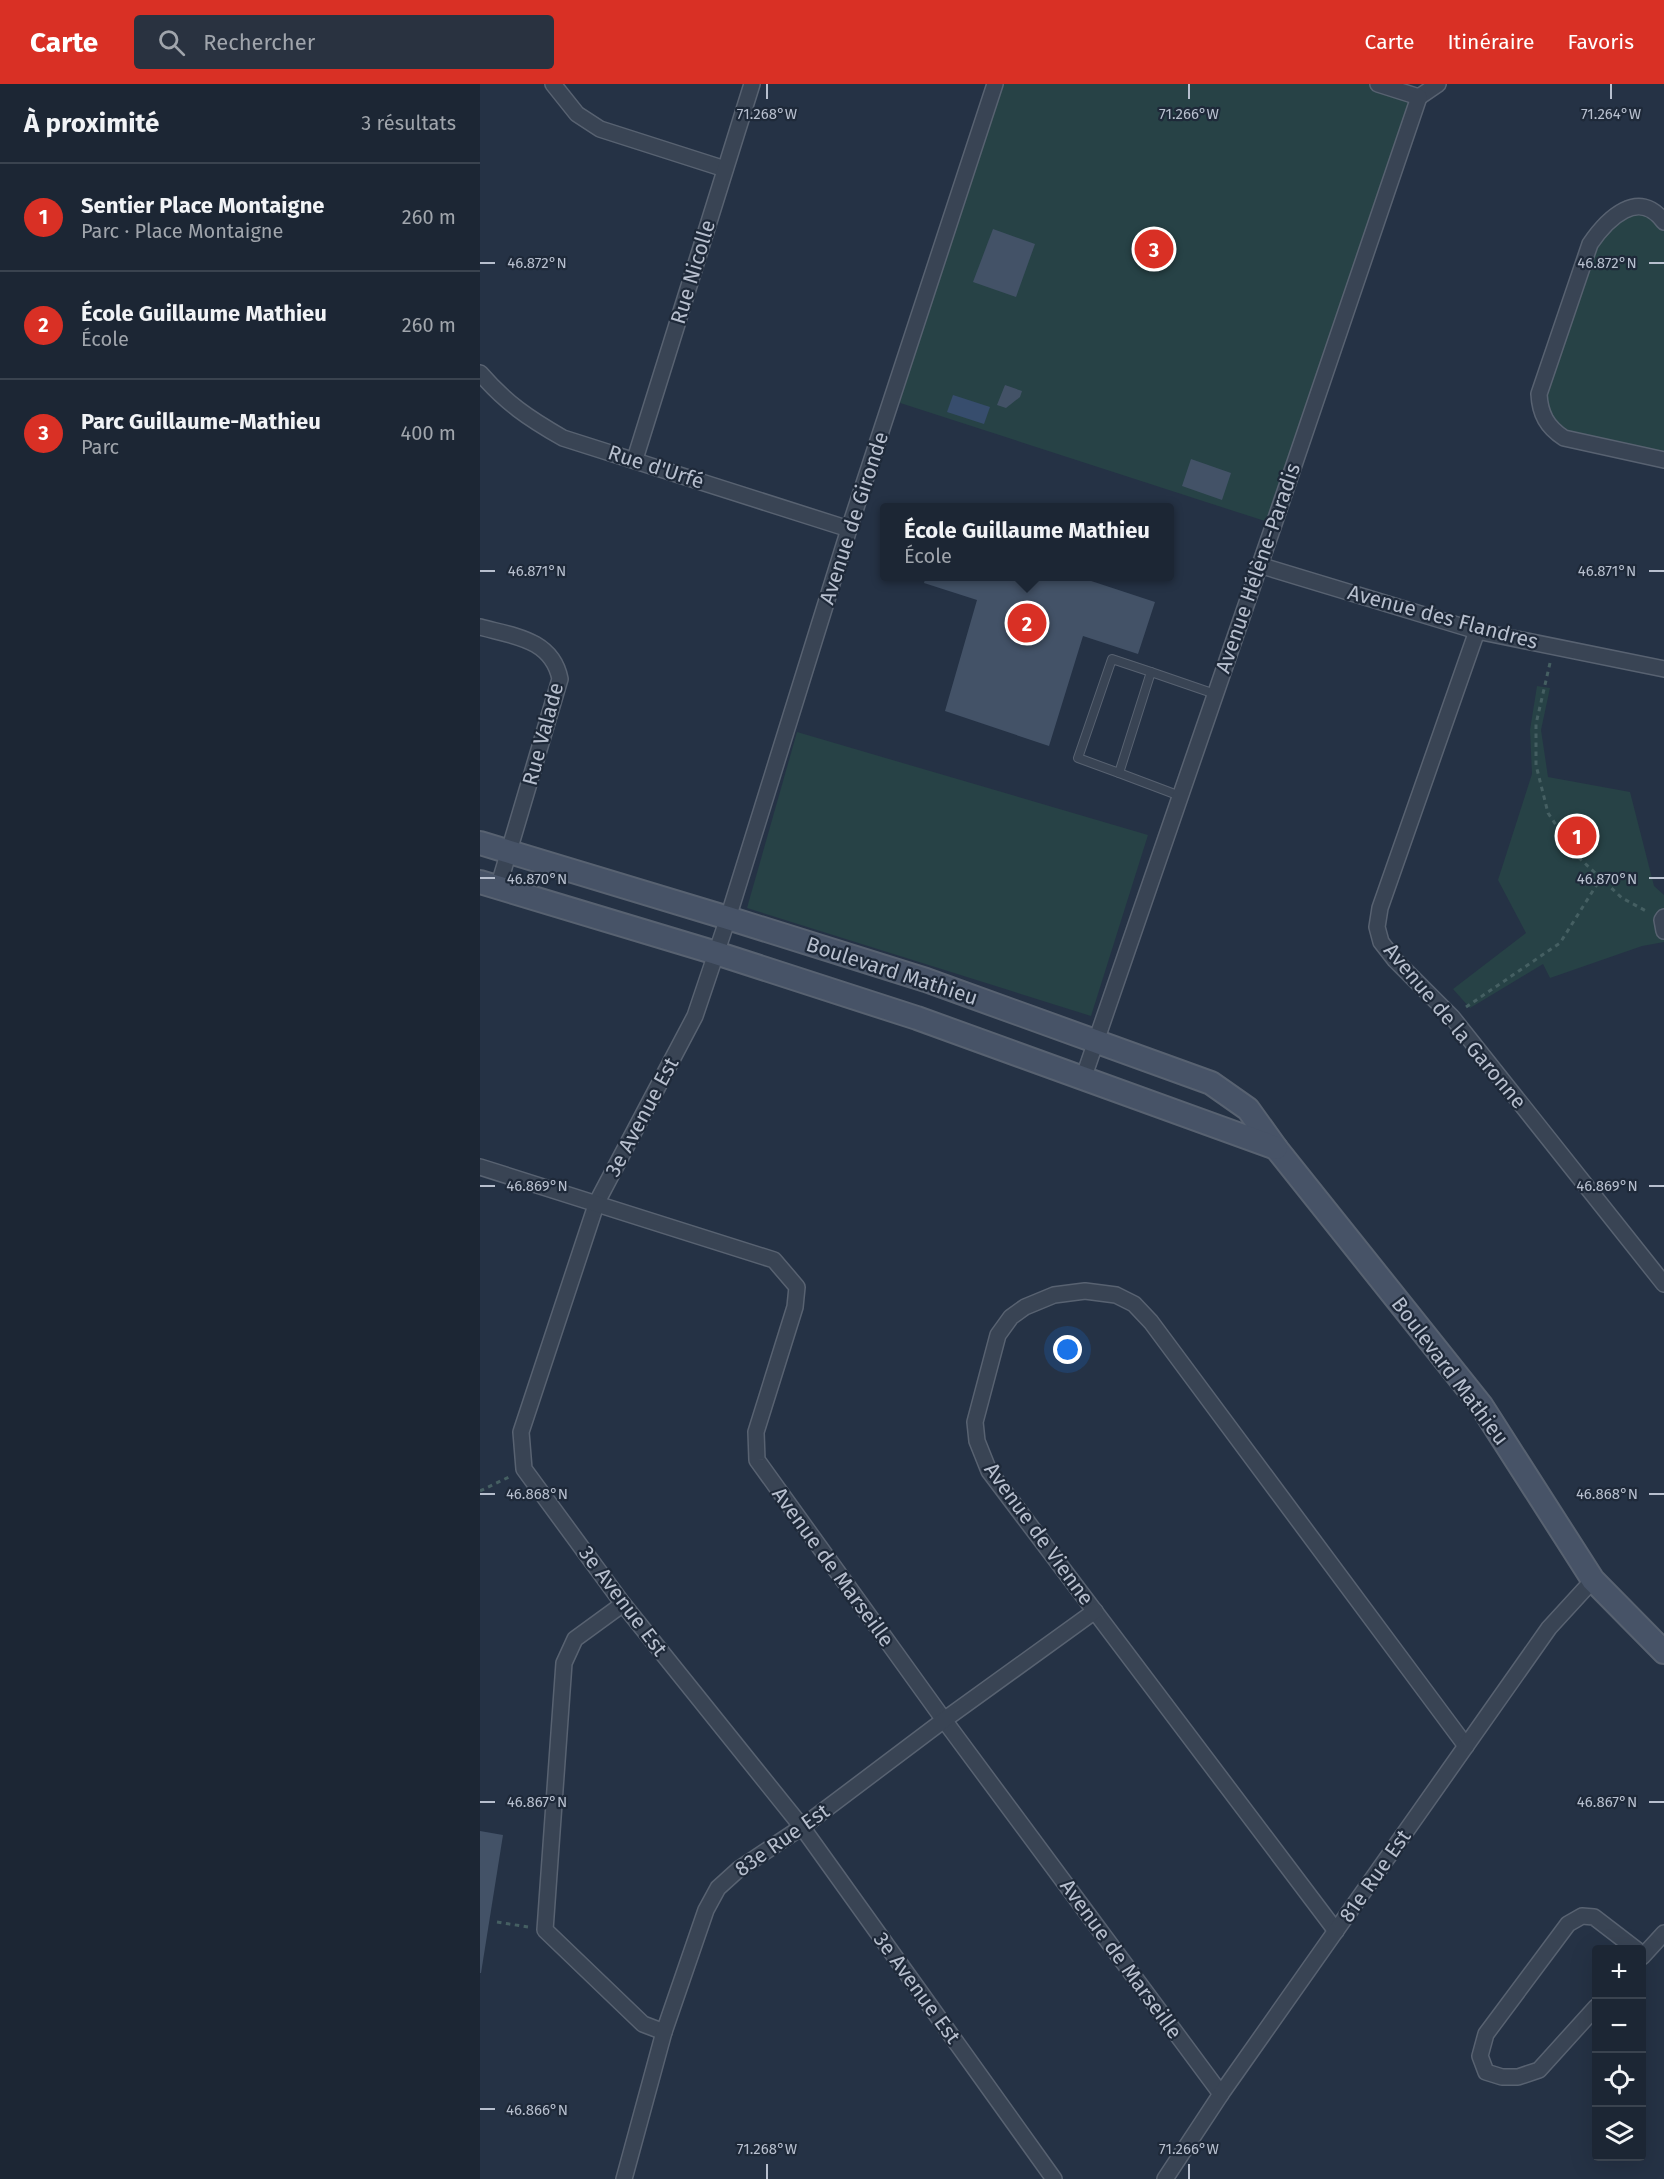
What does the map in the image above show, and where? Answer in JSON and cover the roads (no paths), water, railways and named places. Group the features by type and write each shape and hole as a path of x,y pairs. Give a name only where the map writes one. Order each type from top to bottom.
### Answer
{"street":[{"path":"553,84 577,114 600,129 725,169"},
{"name":"Rue Nicolle","path":"635,459 752,84"},
{"name":"Avenue de Gironde","path":"716,953 849,529 995,84"},
{"path":"1378,84 1419,98 1438,84"},
{"name":"Avenue Hélène-Paradis","path":"1083,1079 1419,98"},
{"path":"1664,222 1650,208 1640,206 1628,208 1600,230 1590,244 1539,394 1540,408 1545,420 1564,438 1664,460"},
{"name":"Rue d'Urfé","path":"480,373 499,395 529,419 563,438 635,459 849,529"},
{"name":"Avenue des Flandres","path":"1259,565 1477,631 1664,669"},
{"name":"Rue Valade","path":"480,627 533,642 548,654 557,666 560,679 509,852 489,885"},
{"name":"Avenue de la Garonne","path":"1477,631 1380,908 1377,927 1381,942 1395,960 1452,1017 1664,1284"},
{"name":"Boulevard Mathieu","path":"480,843 926,981 1211,1083 1248,1109 1276,1148 1481,1405 1593,1580 1664,1652"},
{"name":"Boulevard Mathieu","path":"489,885 716,953 917,1018 1276,1148"},
{"name":"3e Avenue Est","path":"716,953 695,1016 597,1202 521,1432 524,1469 623,1604 802,1827 1054,2179"},
{"name":"Avenue de Marseille","path":"480,1167 597,1202 774,1260 797,1287 795,1307 756,1432 757,1460 944,1720 1221,2094"},
{"name":"Avenue de Vienne","path":"1336,1931 989,1471 976,1441 975,1422 998,1335 1011,1317 1025,1307 1054,1295 1085,1291 1116,1295 1134,1304 1151,1322 1466,1746"},
{"name":"81e Rue Est","path":"1165,2179 1221,2094 1549,1628 1593,1580"},
{"path":"623,1604 575,1639 564,1663 545,1930 643,2024 664,2032"},
{"name":"83e Rue Est","path":"624,2179 664,2032 705,1910 718,1887 739,1869 802,1827 944,1720 1095,1611"},
{"path":"1592,2011 1539,2070 1518,2077 1502,2077 1486,2072 1480,2056 1486,2034 1568,1924 1582,1916 1594,1917 1630,1945"},
{"path":"1646,1949 1664,1933"}],"lane":[{"path":"1180,796 1078,758 1113,659 1215,694"},
{"path":"1119,773 1151,672"}],"water":[{"path":"953,395 990,407 984,424 947,412"}],"place":[{"name":"Parc Guillaume-Mathieu","path":"1154,249"},
{"name":"École Guillaume Mathieu","path":"1027,623"},
{"name":"Sentier Place Montaigne","path":"1577,836"}]}
